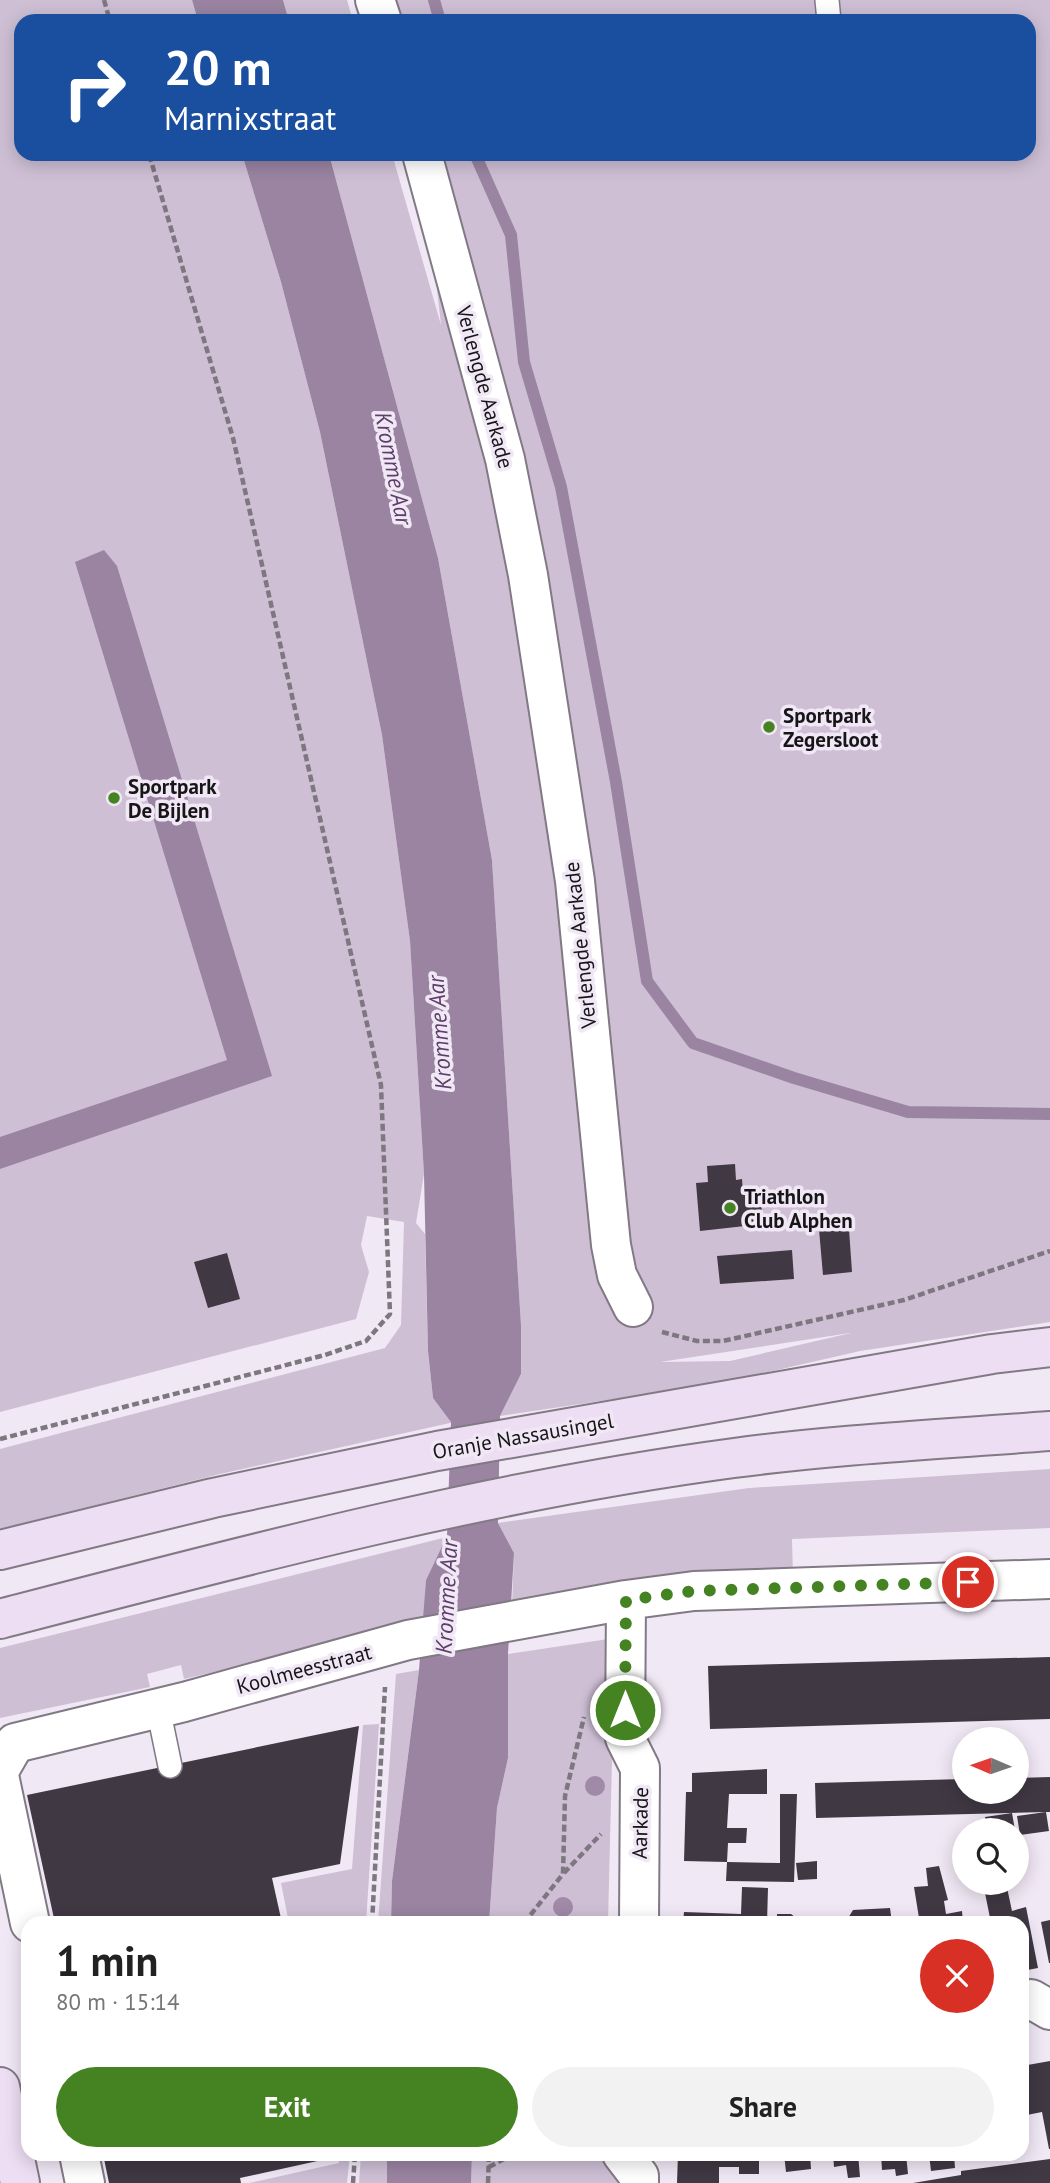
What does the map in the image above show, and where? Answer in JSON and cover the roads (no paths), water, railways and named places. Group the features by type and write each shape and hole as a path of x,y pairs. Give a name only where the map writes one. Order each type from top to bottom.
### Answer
{"main road":[{"name":"Oranje Nassausingel","path":"0,1550 213,1498 437,1451 992,1353 1050,1347"},
{"path":"0,1619 285,1545 511,1497 766,1454 1050,1431"},
{"path":"0,2087 20,2183"}],"street":[{"name":"Verlengde Aarkade","path":"424,161 505,458 528,575 575,881 611,1245 617,1275 634,1307"},
{"name":"Koolmeesstraat","path":"0,1769 15,1743 158,1708 398,1643 626,1600 694,1591 1050,1579"},
{"name":"Aarkade","path":"626,1600 625,1738 640,1768 639,1916"},
{"path":"0,1780 29,1916"},
{"path":"1029,1999 1050,2010"},
{"path":"80,2161 85,2183"},
{"path":"627,2161 639,2176 639,2183"}],"lane":[{"path":"158,1708 170,1766"}],"water":[{"path":"192,0 283,0 287,14 196,14"},
{"name":"Kromme Aar","path":"244,161 331,161 438,558 492,860 521,1325 521,1374 500,1416 498,1523 514,1553 508,1654 508,1758 497,1808 489,1916 391,1916 392,1881 419,1670 426,1580 447,1536 451,1422 433,1398 428,1351 424,1174 410,941 382,735 320,432 281,282"},
{"path":"104,550 117,566 272,1076 0,1169 0,1137 227,1060 75,562"},
{"path":"387,2161 472,2161 471,2183 387,2183"}],"waterway":[{"path":"434,0 438,14"},
{"path":"478,161 511,235 524,362 561,487 616,782 647,981 693,1043 794,1078 908,1112 1050,1114"}],"place":[{"name":"Sportpark Zegersloot","path":"769,727"},
{"name":"Sportpark De Bijlen","path":"114,798"},
{"name":"Triathlon Club Alphen","path":"730,1208"}]}
